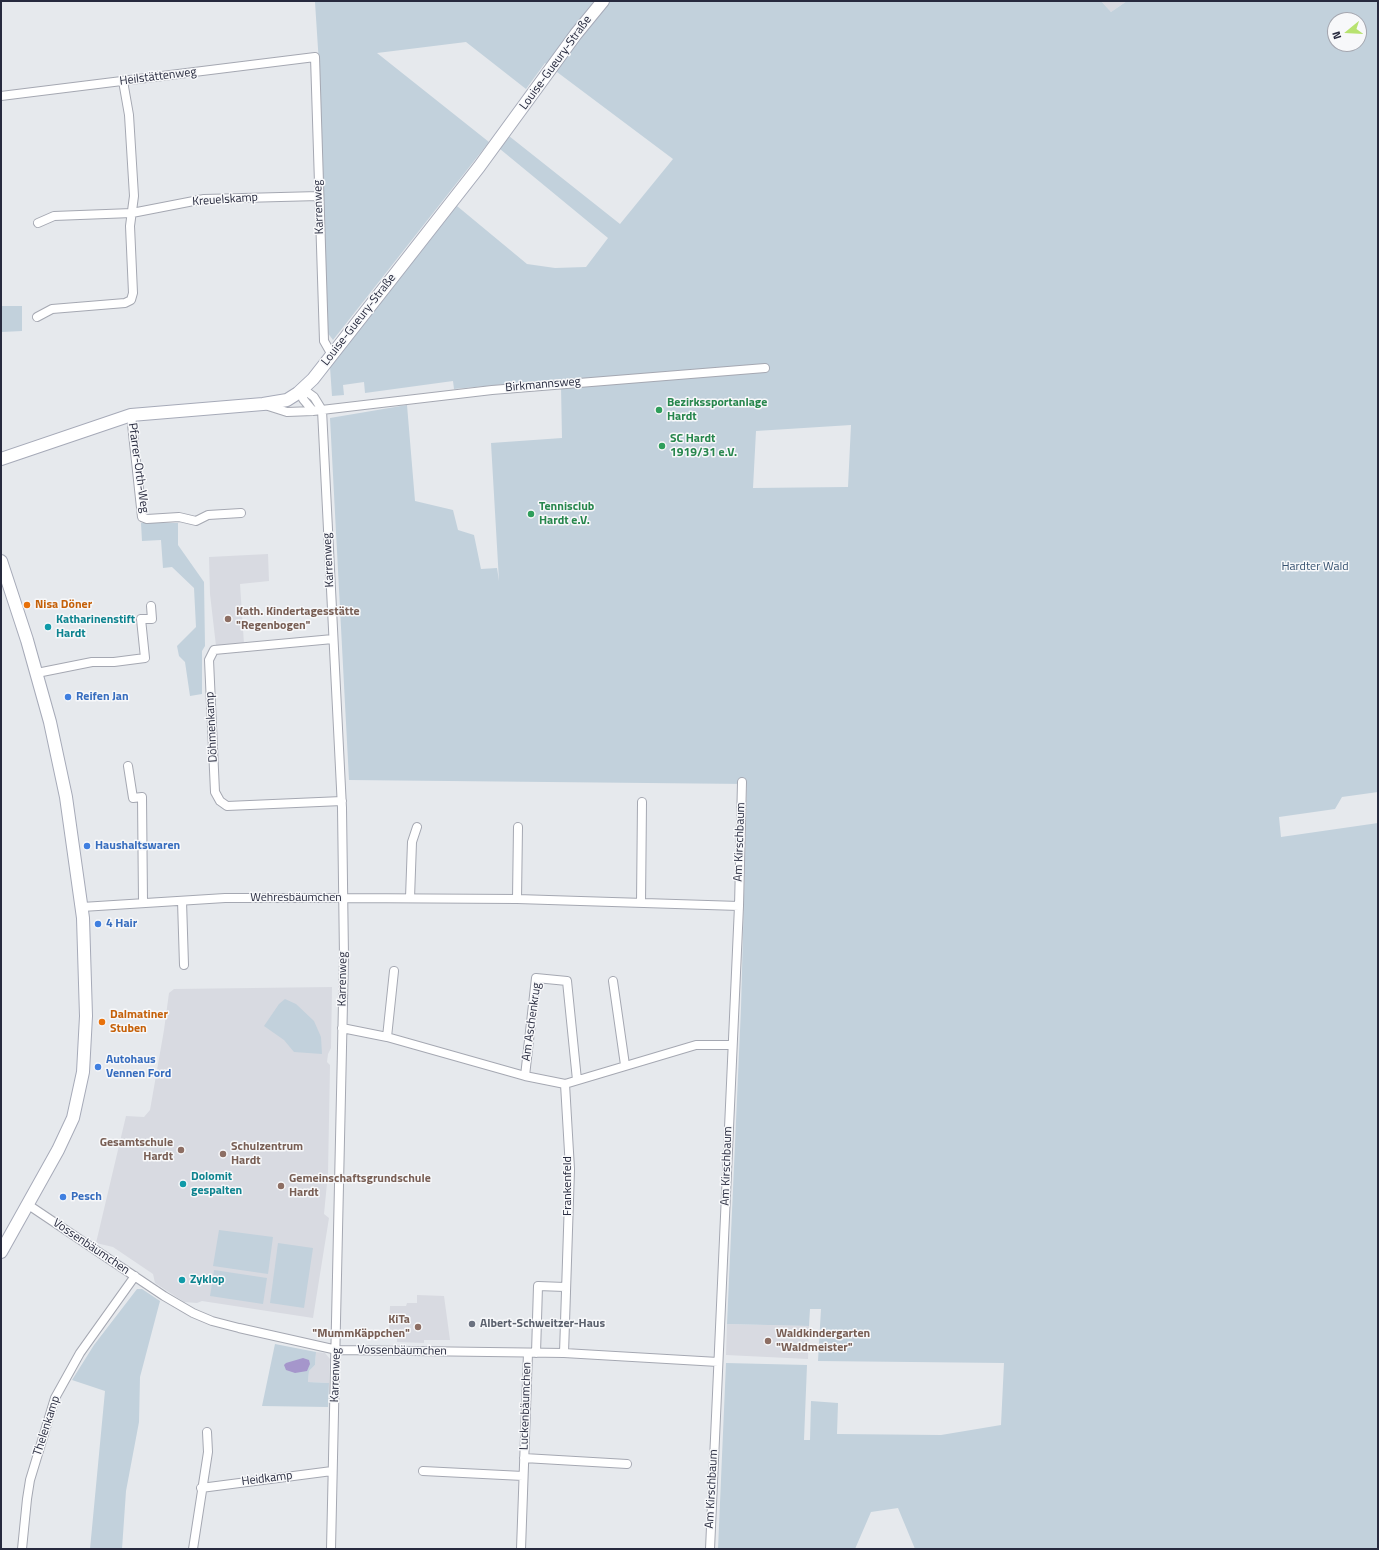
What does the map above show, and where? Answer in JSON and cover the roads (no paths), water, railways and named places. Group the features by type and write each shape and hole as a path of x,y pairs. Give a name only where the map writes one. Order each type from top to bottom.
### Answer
{"street":[{"name":"Louise-Gueury-Straße","path":"1,460 131,415 263,404 287,400 303,389 332,355 479,167 576,34 603,1"},
{"name":"Karrenweg","path":"315,57 324,341 332,355"},
{"name":"Heilstättenweg","path":"1,96 315,57"},
{"path":"37,317 52,309 125,303 130,300 133,293 130,226 134,196 129,115 123,81"},
{"name":"Kreuelskamp","path":"38,223 54,216 132,213 204,199 319,196"},
{"name":"Birkmannsweg","path":"322,410 492,390 765,368"},
{"path":"263,404 287,412 322,410 314,396 303,389"},
{"path":"303,389 303,399 313,411"},
{"name":"Karrenweg","path":"322,410 342,801 344,898 337,1350 332,1471 331,1549"},
{"name":"Pfarrer-Orth-Weg","path":"131,415 142,517 147,519 180,517 196,521 208,515 241,513"},
{"path":"1,561 37,672 50,722 66,797 82,907 86,1016 82,1078 73,1118 58,1150 1,1252"},
{"path":"37,672 92,662 114,662 145,658 141,619 152,619 151,606"},
{"name":"Döhmenkamp","path":"333,639 214,650 209,660 215,792 220,802 227,806 342,801"},
{"path":"128,766 133,798 142,797 143,902"},
{"name":"Am Kirschbaum","path":"710,1549 731,1045 739,906 742,782"},
{"path":"641,903 642,802"},
{"path":"517,899 518,826"},
{"path":"410,898 412,842 417,827"},
{"name":"Wehresbäumchen","path":"82,907 225,898 517,899 739,906"},
{"path":"182,901 184,965"},
{"path":"387,1037 394,971"},
{"name":"Am Aschenkrug","path":"525,1076 536,978 567,981 577,1080"},
{"path":"613,981 625,1065"},
{"name":"Am Aschenkrug","path":"342,1028 387,1037 525,1076 565,1084 696,1045 731,1045"},
{"name":"Frankenfeld","path":"564,1353 570,1169 565,1084"},
{"name":"Vossenbäumchen","path":"27,1204 193,1313 212,1321 337,1350 564,1353 718,1362"},
{"name":"Thelenkamp","path":"22,1549 30,1480 55,1398 80,1353 135,1276"},
{"path":"532,1353 538,1286 566,1287"},
{"name":"Luckenbäumchen","path":"521,1549 524,1458 532,1353"},
{"path":"193,1549 201,1488 208,1452 207,1432"},
{"name":"Luckenbäumchen","path":"524,1458 627,1464"},
{"name":"Heidkamp","path":"201,1488 332,1471"},
{"path":"423,1471 523,1476"}],"place":[{"name":"Bezirkssportanlage Hardt","path":"659,410"},
{"name":"SC Hardt 1919/31 e.V.","path":"662,446"},
{"name":"Tennisclub Hardt e.V.","path":"531,514"},
{"name":"Nisa Döner","path":"27,605"},
{"name":"Kath. Kindertagesstätte \"Regenbogen\"","path":"228,619"},
{"name":"Katharinenstift Hardt","path":"48,627"},
{"name":"Reifen Jan","path":"68,697"},
{"name":"Haushaltswaren","path":"87,846"},
{"name":"4 Hair","path":"98,924"},
{"name":"Dalmatiner Stuben","path":"102,1022"},
{"name":"Autohaus Vennen Ford","path":"98,1067"},
{"name":"Gesamtschule Hardt","path":"181,1150"},
{"name":"Schulzentrum Hardt","path":"223,1154"},
{"name":"Dolomit gespalten","path":"183,1184"},
{"name":"Gemeinschaftsgrundschule Hardt","path":"281,1186"},
{"name":"Pesch","path":"63,1197"},
{"name":"Zyklop","path":"182,1280"},
{"name":"Albert-Schweitzer-Haus","path":"472,1324"},
{"name":"KiTa \"MummKäppchen\"","path":"418,1327"},
{"name":"Waldkindergarten \"Waldmeister\"","path":"768,1341"}],"park label":[{"name":"Hardter Wald","path":"1315,567"}]}
